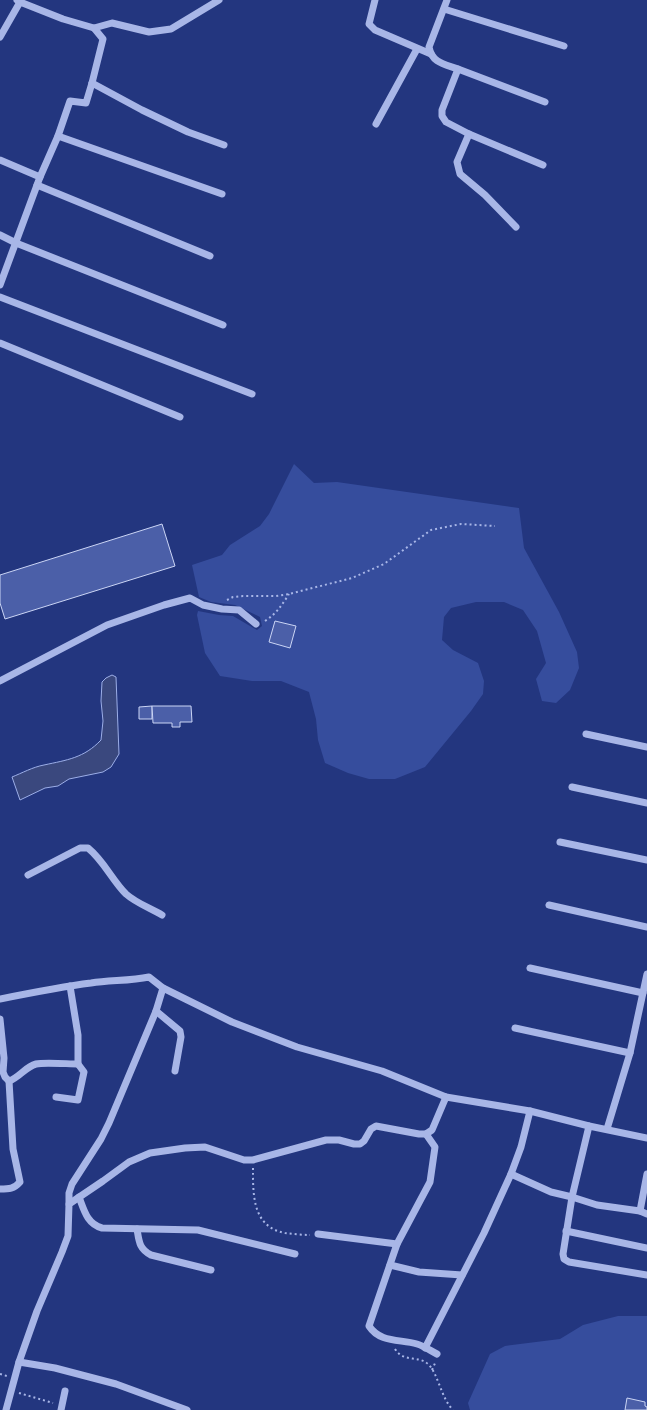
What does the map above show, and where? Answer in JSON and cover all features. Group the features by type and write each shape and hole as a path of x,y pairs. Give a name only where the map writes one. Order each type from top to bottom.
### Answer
{"street":[{"path":"0,37 18,1 63,19 94,28 112,23 148,32 171,29 219,0"},
{"path":"375,0 369,24 375,30 431,54"},
{"path":"447,0 429,47 435,60 544,102"},
{"path":"444,9 564,46"},
{"path":"0,285 40,177 58,136 70,101 86,103 103,39 94,28"},
{"path":"376,124 417,49"},
{"path":"458,70 442,110 442,116 446,122 469,134 543,165"},
{"path":"92,83 142,110 188,132 224,145"},
{"path":"469,134 457,162 460,174 485,195 516,227"},
{"path":"58,136 222,194"},
{"path":"0,160 40,177"},
{"path":"37,185 210,256"},
{"path":"0,235 16,243 223,325"},
{"path":"0,297 252,394"},
{"path":"0,343 180,417"},
{"path":"0,681 107,625 164,605 190,598 203,605 222,609 239,610 256,624"},
{"path":"586,734 647,747"},
{"path":"572,787 647,803"},
{"path":"560,842 647,860"},
{"path":"28,875 80,848 88,848 96,854 126,893 136,901 162,915"},
{"path":"549,905 647,927"},
{"path":"530,968 643,993"},
{"path":"607,1130 630,1053 647,974"},
{"path":"0,999 109,980 133,980 149,977 163,988 232,1022 297,1046 382,1071 446,1097 530,1112 647,1138"},
{"path":"56,1097 78,1100 84,1072 78,1064 78,1035 70,986"},
{"path":"6,1410 19,1362 37,1311 68,1236 69,1193 72,1184 101,1139 109,1123 156,1011 163,988"},
{"path":"156,1011 180,1031 181,1037 175,1071"},
{"path":"0,1019 4,1058 3,1072 9,1081 13,1148 20,1182 15,1187 0,1189"},
{"path":"515,1028 630,1053"},
{"path":"9,1081 16,1079 25,1069 37,1064 78,1064"},
{"path":"69,1204 103,1182 129,1162 150,1153 204,1147 244,1160 253,1160 326,1140 339,1140 360,1144 364,1141 371,1129 376,1126 426,1134 432,1130 446,1097"},
{"path":"425,1348 484,1233 511,1174 521,1147 530,1112"},
{"path":"589,1126 572,1197 563,1254 564,1259 569,1262 647,1275"},
{"path":"426,1134 435,1147 430,1182 397,1244 369,1326 374,1333 393,1340 418,1344 437,1354"},
{"path":"511,1174 551,1192 597,1205 643,1212 647,1174"},
{"path":"79,1197 88,1220 94,1226 102,1228 203,1231 296,1254"},
{"path":"137,1229 144,1252 211,1270"},
{"path":"566,1231 647,1248"},
{"path":"318,1234 397,1244"},
{"path":"390,1265 419,1272 462,1275"},
{"path":"19,1362 55,1368 116,1384 187,1410"},
{"path":"62,1408 65,1391"}],"path":[{"path":"222,609 222,604 226,600 233,597 259,595 276,596 289,594 352,578 384,564 431,530 461,524 495,526"},
{"path":"256,624 273,616 289,594"},
{"path":"253,1160 253,1190 255,1205 258,1214 265,1223 284,1233 309,1236 318,1234"},
{"path":"393,1340 399,1355 427,1363 432,1370 449,1406 453,1410"},
{"path":"11,1391 62,1408"}],"shaded area":[{"path":"294,464 314,483 337,482 519,508 524,548 559,612 577,652 579,668 570,690 556,703 542,701 536,679 546,663 537,631 523,610 504,602 476,602 451,608 444,617 442,640 453,650 478,663 484,681 483,694 471,711 425,767 395,779 369,779 348,773 325,763 318,740 316,719 309,692 281,681 252,681 220,676 205,653 197,615 198,611 233,616 257,630 262,626 260,617 235,605 211,602 199,597 192,565 222,555 230,545 260,526 269,514"},
{"path":"112,675 116,677 119,754 111,767 103,772 69,779 58,786 45,788 20,800 12,777 36,767 60,762 82,755 101,740 103,721 101,701 102,682"},
{"path":"618,1316 647,1316 647,1410 470,1410 468,1403 490,1354 505,1346 560,1339 583,1325"}],"building":[{"path":"162,524 175,566 5,619 0,603 0,575"},
{"path":"275,621 296,626 290,648 269,642"},
{"path":"152,706 152,719 139,719 139,707"},
{"path":"152,706 191,706 192,722 180,722 180,727 172,727 172,723 153,723"},
{"path":"627,1398 645,1402 647,1410 625,1410"}]}
